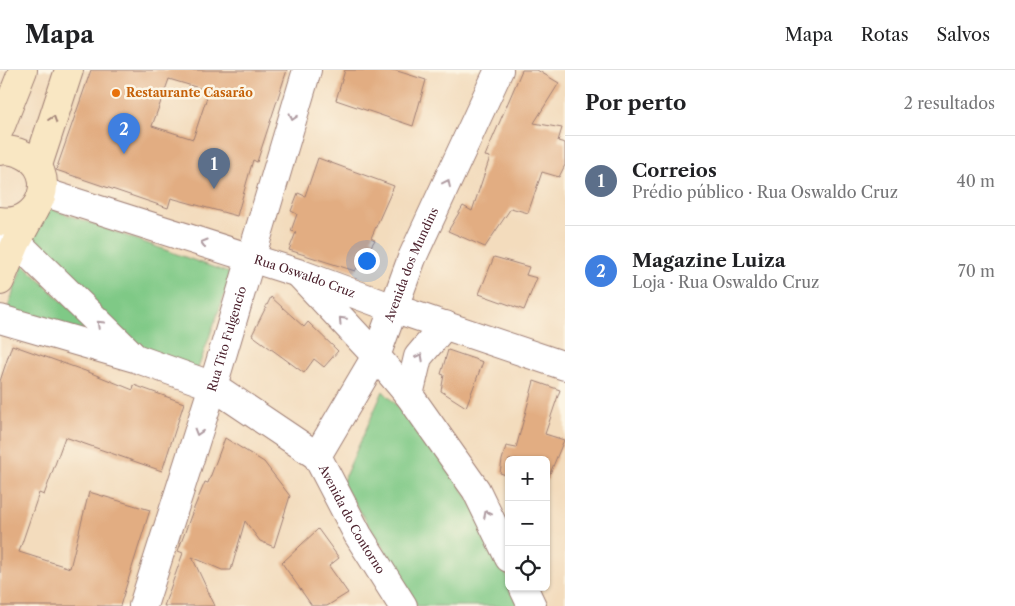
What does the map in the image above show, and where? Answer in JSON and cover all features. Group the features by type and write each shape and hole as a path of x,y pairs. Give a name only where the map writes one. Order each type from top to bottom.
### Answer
{"main road":[{"path":"0,128 23,70"},
{"path":"38,165 69,70"},
{"path":"0,151 16,151 27,156 38,165 43,182 38,201 26,217 16,221 0,221"},
{"path":"0,281 8,234 38,201"}],"street":[{"name":"Rua Tito Fulgencio","path":"144,606 213,386 307,70"},
{"name":"Avenida dos Mundins","path":"317,456 376,356 412,258 499,70"},
{"name":"Rua Oswaldo Cruz","path":"38,201 251,257 393,308 565,366"},
{"name":"Avenida do Contorno","path":"8,234 135,358"},
{"path":"298,273 376,356 409,395 476,490 505,550"},
{"name":"Avenida do Contorno","path":"0,319 135,358 213,386 317,456 358,535 403,606"},
{"path":"409,395 418,357 445,326"},
{"path":"525,591 532,606"}],"green space":[{"path":"46,207 232,274 197,371 144,351 31,245"},
{"path":"23,264 100,338 7,310"},
{"path":"383,391 426,440 466,494 490,538 505,572 505,591 513,591 520,606 417,606 404,581 342,483"}],"building":[{"path":"91,70 287,70 257,162 253,160 237,216 171,198 168,208 56,170","holes":["169,79 209,91 193,139 152,126"]},
{"path":"345,70 394,70 426,80 413,126 336,100"},
{"path":"522,70 537,70 559,83 534,123 562,128 558,141 565,143 565,165 559,177 542,172 528,213 511,208 485,247 448,231 463,206 472,211 490,157 485,156"},
{"path":"318,158 394,186 371,238 375,240 355,271 289,250 296,232 291,231 297,214 291,211 298,193 305,196"},
{"path":"494,257 529,267 526,275 537,278 524,310 479,294"},
{"path":"271,297 304,327 308,322 338,351 324,367 314,359 304,373 252,335"},
{"path":"12,345 133,390 134,385 184,403 162,471 65,437 44,495 39,493 19,552 70,568 89,492 150,510 120,606 0,606 0,381"},
{"path":"448,350 483,362 466,407 441,391 444,375 441,374"},
{"path":"534,381 560,390 545,434 564,440 550,473 550,456 505,456 505,475 500,473 506,446 516,448"},
{"path":"225,438 264,462 290,496 274,547 260,541 245,521 231,570 222,570 192,557 215,606 164,606 183,553 178,551 192,513 205,482 208,483"},
{"path":"318,529 339,558 329,566 348,593 327,606 312,606 282,563"}],"place":[{"name":"Restaurante Casarão","path":"116,93"},
{"name":"Magazine Luiza","path":"124,154"},
{"name":"Correios","path":"214,189"}]}
